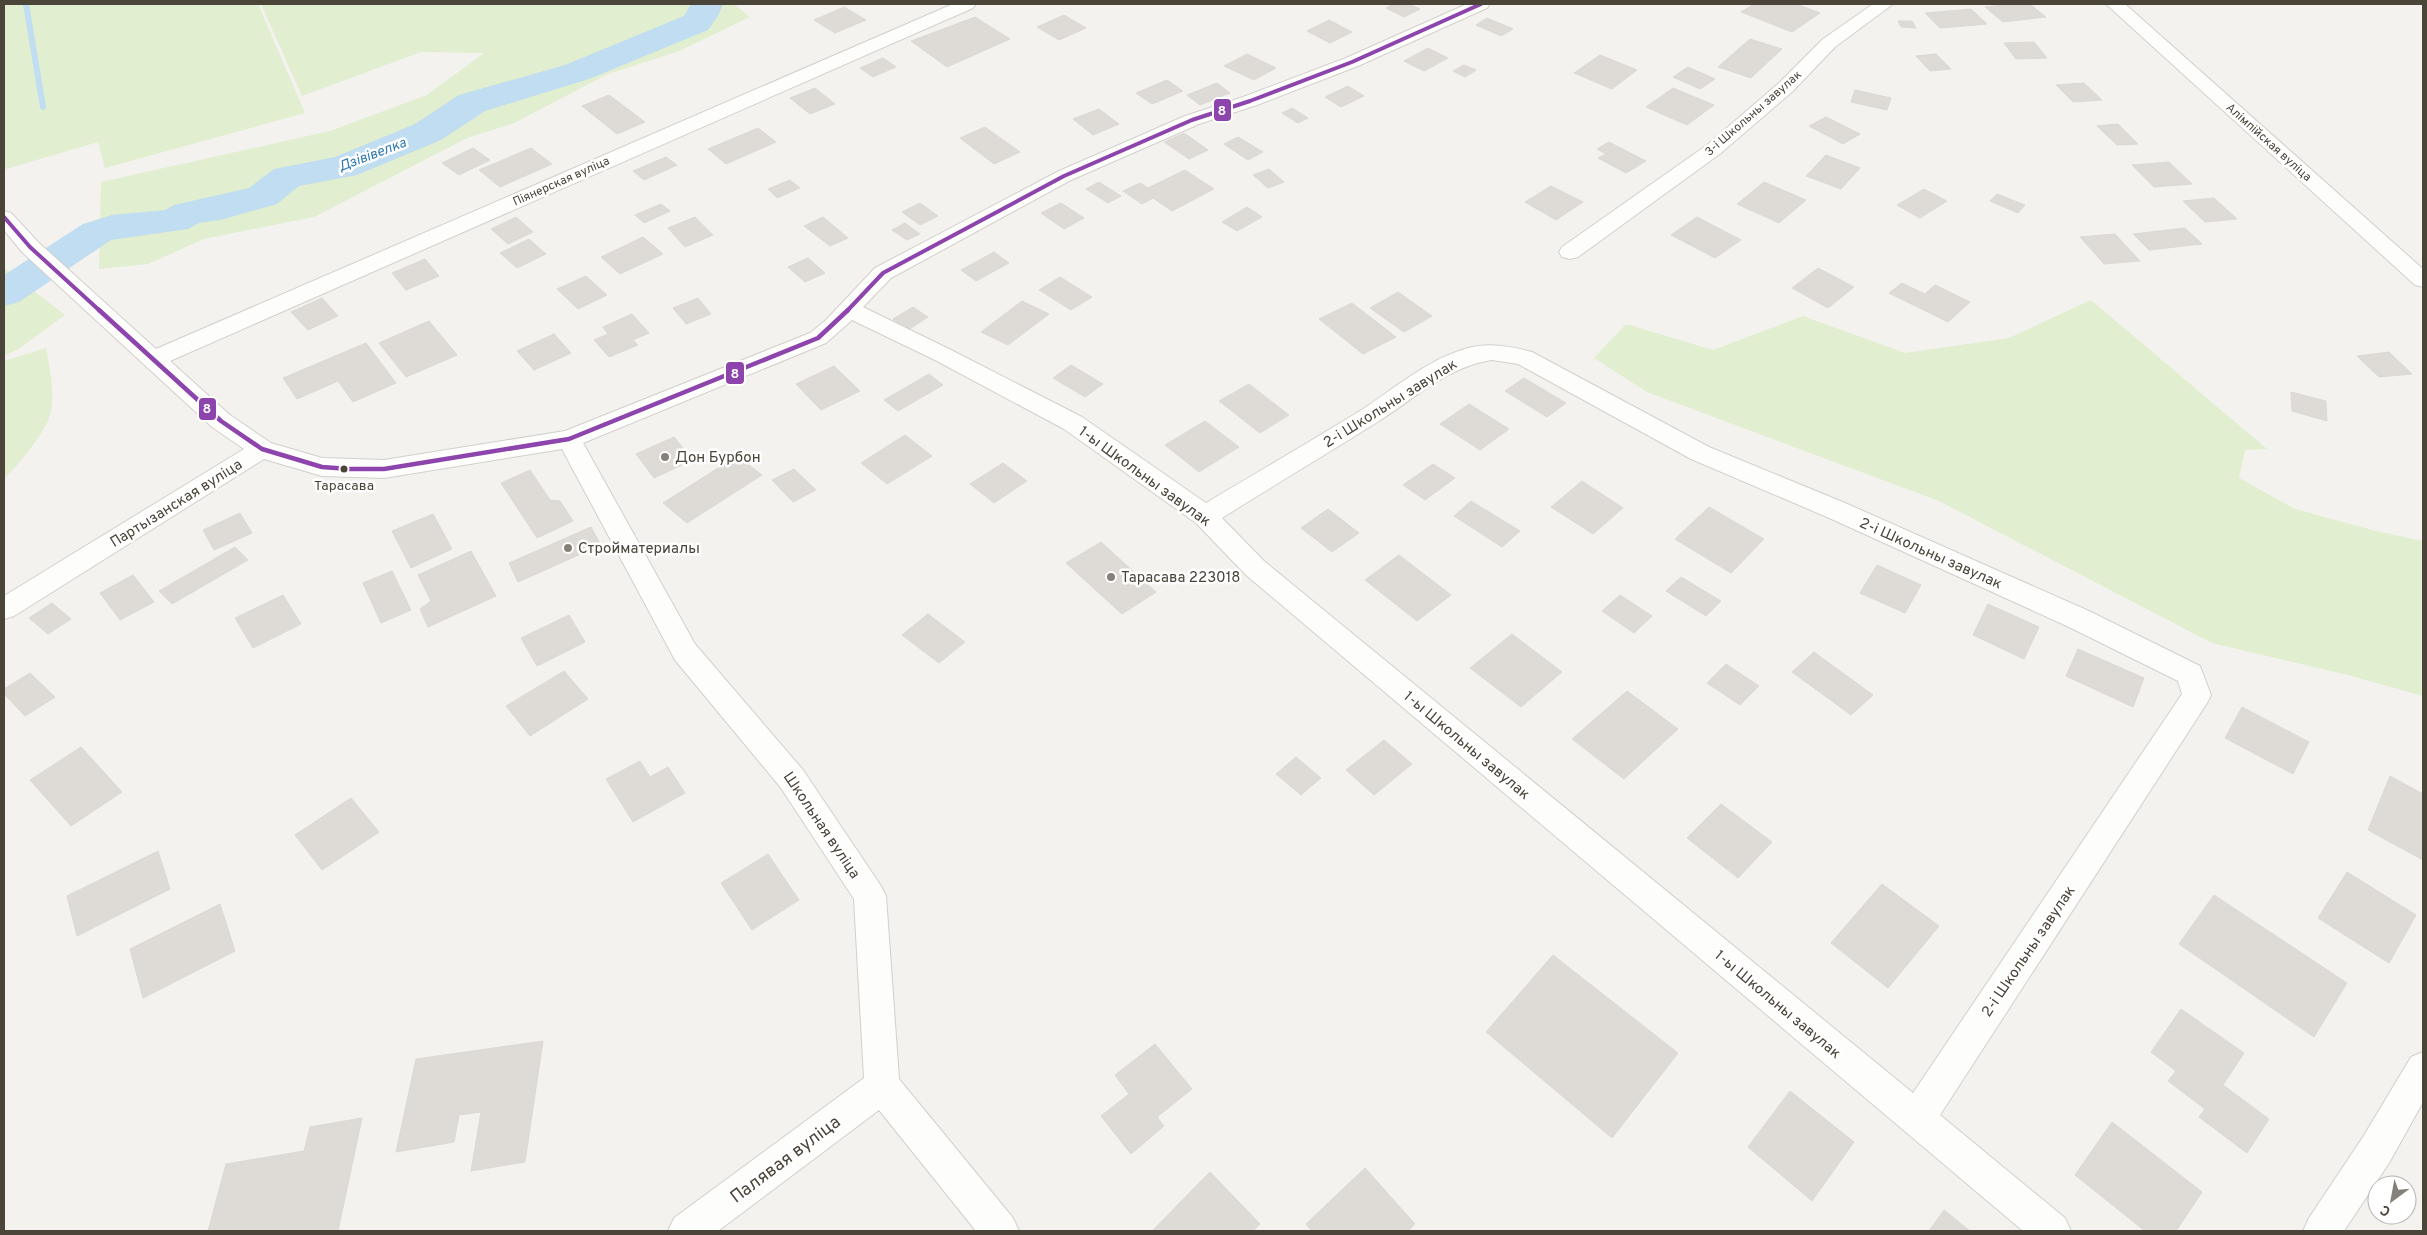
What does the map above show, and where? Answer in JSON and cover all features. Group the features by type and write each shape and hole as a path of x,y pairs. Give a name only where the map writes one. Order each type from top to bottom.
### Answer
{"street":[{"name":"Піянерская вуліца","path":"155,359 967,4"},
{"path":"4,217 30,247 221,421 262,449 284,457 322,467 367,470 570,439 818,338 883,273 1064,176 1192,120 1250,101 1352,62 1482,4"},
{"name":"3-і Школьны завулак","path":"1570,252 1714,149 1786,87 1829,43 1884,4"},
{"name":"Алімпійская вуліца","path":"2115,4 2423,280"},
{"name":"1-ы Школьны завулак","path":"848,309 943,355 1072,423 1205,516 1255,568 2052,1231"},
{"name":"2-і Школьны завулак","path":"1205,516 1372,414 1450,363 1471,355 1492,352 1524,357 1700,453 1836,510 2061,611 2190,674 2197,695 1916,1119"},
{"name":"Школьная вуліца","path":"570,439 685,652 792,779 870,896 882,1086"},
{"name":"Партызанская вуліца","path":"4,609 262,449"},
{"path":"2322,1231 2376,1150 2423,1069"},
{"path":"882,1086 1000,1231"},
{"name":"Палявая вуліца","path":"687,1231 882,1086"}],"green space":[{"path":"4,4 258,4 305,113 105,168 98,142 6,169 4,164"},
{"path":"261,4 734,4 750,17 677,52 608,74 514,123 467,138 314,217 204,239 148,264 99,269 101,182 330,131 427,95 484,53 421,52 302,96"},
{"path":"4,268 65,315 20,348 4,356"},
{"path":"2091,300 2267,449 2245,450 2239,478 2295,509 2376,531 2423,541 2423,696 2348,675 2212,643 1939,501 1647,392 1594,358 1626,324 1713,350 1803,316 1905,353 2009,338"},
{"path":"46,348 52,385 51,413 34,443 4,479 4,361"}],"building":[{"path":"1394,4 1409,4 1420,9 1404,17 1386,8"},
{"path":"1754,4 1796,4 1820,13 1792,32 1741,12"},
{"path":"2030,4 2046,17 2003,22 1985,7"},
{"path":"844,7 866,20 835,33 814,20"},
{"path":"1971,9 1987,24 1940,28 1925,13"},
{"path":"1064,15 1086,28 1059,40 1037,27"},
{"path":"975,17 1010,39 947,67 911,41"},
{"path":"1487,18 1513,29 1501,36 1476,25"},
{"path":"1329,20 1352,32 1330,43 1307,31"},
{"path":"1898,21 1912,21 1916,28 1901,27"},
{"path":"1750,39 1782,49 1751,78 1718,67"},
{"path":"2034,42 2047,58 2016,59 2004,43"},
{"path":"1428,48 1448,58 1424,71 1404,61"},
{"path":"1247,54 1276,68 1254,80 1224,66"},
{"path":"1936,54 1951,69 1930,71 1916,56"},
{"path":"1600,55 1637,70 1612,89 1574,73"},
{"path":"883,58 896,67 873,77 860,68"},
{"path":"1464,65 1476,70 1465,77 1453,71"},
{"path":"1688,67 1715,79 1700,89 1673,77"},
{"path":"1167,80 1183,91 1152,104 1136,93"},
{"path":"1217,83 1230,93 1200,105 1187,95"},
{"path":"2084,83 2102,100 2073,102 2056,85"},
{"path":"1348,86 1364,96 1341,107 1325,97"},
{"path":"815,88 835,104 810,114 790,98"},
{"path":"1673,88 1714,105 1687,125 1646,107"},
{"path":"1855,90 1891,98 1887,110 1851,102"},
{"path":"609,95 645,122 617,134 582,106"},
{"path":"1292,108 1308,118 1298,123 1282,113"},
{"path":"1099,109 1119,124 1093,135 1073,119"},
{"path":"1826,117 1860,134 1843,144 1809,126"},
{"path":"2118,124 2138,144 2117,145 2097,126"},
{"path":"985,127 1020,152 994,164 960,138"},
{"path":"758,128 776,142 726,164 708,149"},
{"path":"1184,133 1208,150 1189,159 1164,142"},
{"path":"1238,137 1263,152 1248,160 1224,144"},
{"path":"1609,142 1646,161 1626,173 1598,158 1606,154 1597,149"},
{"path":"473,148 490,160 459,175 442,163"},
{"path":"531,148 552,164 500,187 479,170"},
{"path":"1826,155 1860,168 1841,189 1806,176"},
{"path":"666,157 677,165 644,180 633,171"},
{"path":"2169,162 2192,184 2154,187 2132,165"},
{"path":"1269,169 1284,182 1268,188 1253,175"},
{"path":"1185,170 1214,189 1172,211 1153,198 1142,204 1123,191 1140,183 1148,188"},
{"path":"790,180 800,188 777,198 768,189"},
{"path":"1099,182 1121,196 1108,203 1086,189"},
{"path":"1764,182 1806,200 1779,223 1737,204"},
{"path":"1551,186 1583,202 1556,220 1525,202"},
{"path":"1924,189 1947,201 1920,218 1897,205"},
{"path":"1997,194 2025,205 2018,213 1990,201"},
{"path":"2214,198 2237,219 2205,222 2183,201"},
{"path":"920,203 938,216 920,225 902,212"},
{"path":"1061,203 1084,218 1064,229 1041,213"},
{"path":"661,204 670,211 644,223 635,215"},
{"path":"1247,207 1262,217 1237,231 1222,222"},
{"path":"516,217 533,232 508,244 491,229"},
{"path":"695,217 713,235 685,247 668,228"},
{"path":"823,217 848,238 830,246 804,226"},
{"path":"1697,217 1741,240 1715,258 1671,235"},
{"path":"905,223 920,234 907,240 892,230"},
{"path":"2185,228 2202,244 2149,250 2133,234"},
{"path":"2115,234 2140,261 2104,264 2080,237"},
{"path":"643,237 663,254 620,274 601,257"},
{"path":"529,239 546,254 517,268 500,253"},
{"path":"994,252 1009,263 976,281 961,270"},
{"path":"808,258 825,273 805,282 788,267"},
{"path":"425,259 439,276 406,290 392,273"},
{"path":"1818,268 1854,287 1828,308 1792,288"},
{"path":"586,276 607,295 578,309 557,289"},
{"path":"1060,277 1092,297 1071,310 1039,290"},
{"path":"1902,283 1925,294 1935,285 1970,302 1948,322 1889,293"},
{"path":"1398,292 1432,316 1404,332 1370,308"},
{"path":"322,298 338,316 308,330 291,312"},
{"path":"698,298 711,314 686,324 673,308"},
{"path":"1022,301 1049,314 1008,345 981,332"},
{"path":"1352,303 1396,337 1363,354 1319,319"},
{"path":"913,307 928,317 908,330 893,319"},
{"path":"632,314 649,333 633,340 638,345 609,357 594,340 608,334 603,327"},
{"path":"429,321 457,355 406,377 379,343"},
{"path":"554,334 571,353 534,370 517,351"},
{"path":"366,343 396,383 353,402 338,381 297,399 283,378"},
{"path":"2389,352 2412,374 2379,377 2357,356"},
{"path":"1071,365 1103,384 1085,397 1053,378"},
{"path":"834,366 860,391 821,410 796,384"},
{"path":"929,374 943,385 898,411 884,400"},
{"path":"1524,378 1566,403 1547,417 1505,391"},
{"path":"1249,384 1289,415 1260,433 1219,401"},
{"path":"2291,392 2326,401 2327,421 2292,411"},
{"path":"1469,404 1509,429 1480,450 1440,424"},
{"path":"1205,421 1239,447 1199,472 1165,445"},
{"path":"905,435 932,456 887,484 861,463"},
{"name":"Дон Бурбон","path":"674,437 693,460 654,478 636,454"},
{"path":"737,456 762,475 687,523 663,503"},
{"path":"1003,463 1027,481 994,503 970,484"},
{"path":"1433,464 1455,478 1425,500 1403,485"},
{"path":"794,469 816,490 793,502 772,480"},
{"path":"530,470 550,500 560,501 573,521 537,538 501,483"},
{"path":"1582,481 1623,508 1593,534 1551,507"},
{"path":"1471,501 1520,531 1502,547 1454,516"},
{"path":"1709,507 1764,539 1731,573 1675,539"},
{"path":"1328,509 1359,533 1332,552 1301,528"},
{"path":"240,513 252,533 214,550 203,530"},
{"path":"433,514 452,549 411,568 392,531"},
{"path":"591,527 601,545 518,582 509,563"},
{"name":"Тарасава 223018","path":"1101,542 1156,592 1122,614 1066,563"},
{"path":"235,547 248,560 172,604 159,591"},
{"path":"471,551 496,596 428,627 420,609 431,601 418,575"},
{"path":"1399,555 1451,595 1417,621 1365,580"},
{"path":"1877,565 1921,585 1905,613 1860,593"},
{"path":"392,571 411,610 381,623 363,583"},
{"path":"133,575 154,602 120,620 100,593"},
{"path":"1681,577 1721,601 1706,616 1666,591"},
{"path":"283,595 301,624 253,648 235,618"},
{"path":"1620,595 1652,616 1634,633 1602,611"},
{"path":"52,603 71,619 48,634 29,618"},
{"path":"1988,604 2039,627 2024,659 1973,635"},
{"path":"928,614 965,642 939,663 902,635"},
{"path":"569,615 585,642 537,666 521,638"},
{"path":"1512,634 1562,672 1521,707 1470,668"},
{"path":"2078,649 2144,678 2133,707 2066,676"},
{"path":"1814,652 1873,695 1851,715 1792,672"},
{"path":"1726,664 1759,686 1740,705 1707,683"},
{"path":"564,671 588,699 530,736 506,706"},
{"path":"30,673 55,697 25,716 4,694 4,689"},
{"path":"1627,691 1678,729 1624,779 1572,739"},
{"path":"2242,707 2309,742 2293,774 2225,738"},
{"path":"1384,740 1412,764 1374,795 1346,770"},
{"path":"81,747 122,792 71,826 30,780"},
{"path":"1296,757 1321,778 1301,795 1276,774"},
{"path":"640,761 650,777 668,767 685,793 633,822 606,779"},
{"path":"2390,776 2423,794 2423,860 2368,830"},
{"path":"351,798 379,832 322,870 295,835"},
{"path":"1721,804 1772,842 1738,878 1687,838"},
{"path":"158,851 170,889 77,936 67,896"},
{"path":"768,854 799,900 752,930 721,883"},
{"path":"2347,872 2416,915 2389,963 2318,918"},
{"path":"1882,884 1939,926 1888,988 1831,943"},
{"path":"2214,895 2347,983 2314,1037 2179,944"},
{"path":"220,904 235,951 143,998 130,949"},
{"path":"1553,955 1678,1053 1612,1138 1486,1032"},
{"path":"2181,1009 2244,1053 2223,1085 2269,1119 2247,1153 2199,1117 2205,1109 2168,1081 2176,1071 2151,1052"},
{"path":"543,1041 525,1162 471,1171 481,1112 459,1115 454,1142 396,1152 416,1059"},
{"path":"1155,1044 1192,1089 1157,1117 1164,1126 1131,1154 1101,1116 1129,1094 1115,1075"},
{"path":"1790,1091 1854,1142 1812,1201 1748,1147"},
{"path":"362,1118 338,1231 208,1231 226,1164 304,1151 310,1127"},
{"path":"2112,1122 2202,1192 2176,1231 2145,1231 2075,1175"},
{"path":"1365,1168 1415,1224 1408,1231 1312,1231 1306,1224"},
{"path":"1210,1172 1260,1224 1253,1231 1152,1231"},
{"path":"1944,1210 1970,1231 1929,1231"}],"waterway":[{"path":"26,4 43,107"},
{"name":"Дзівівелка","path":"4,293 97,232 112,227 174,221 188,213 220,208 263,196 287,177 344,167 428,132 472,103 577,72 696,23 702,16 707,4"}],"transit line":[{"name":"8","path":"4,217 30,247 221,421 262,449 322,467 384,469 569,439 780,355 818,338 834,325 883,273 1064,176 1124,148 1192,120 1250,101 1352,62 1481,4"}],"place":[{"name":"Дон Бурбон","path":"665,457"},
{"name":"Тарасава","path":"344,469"},
{"name":"Стройматериалы","path":"568,548"},
{"name":"Тарасава 223018","path":"1111,577"}]}
